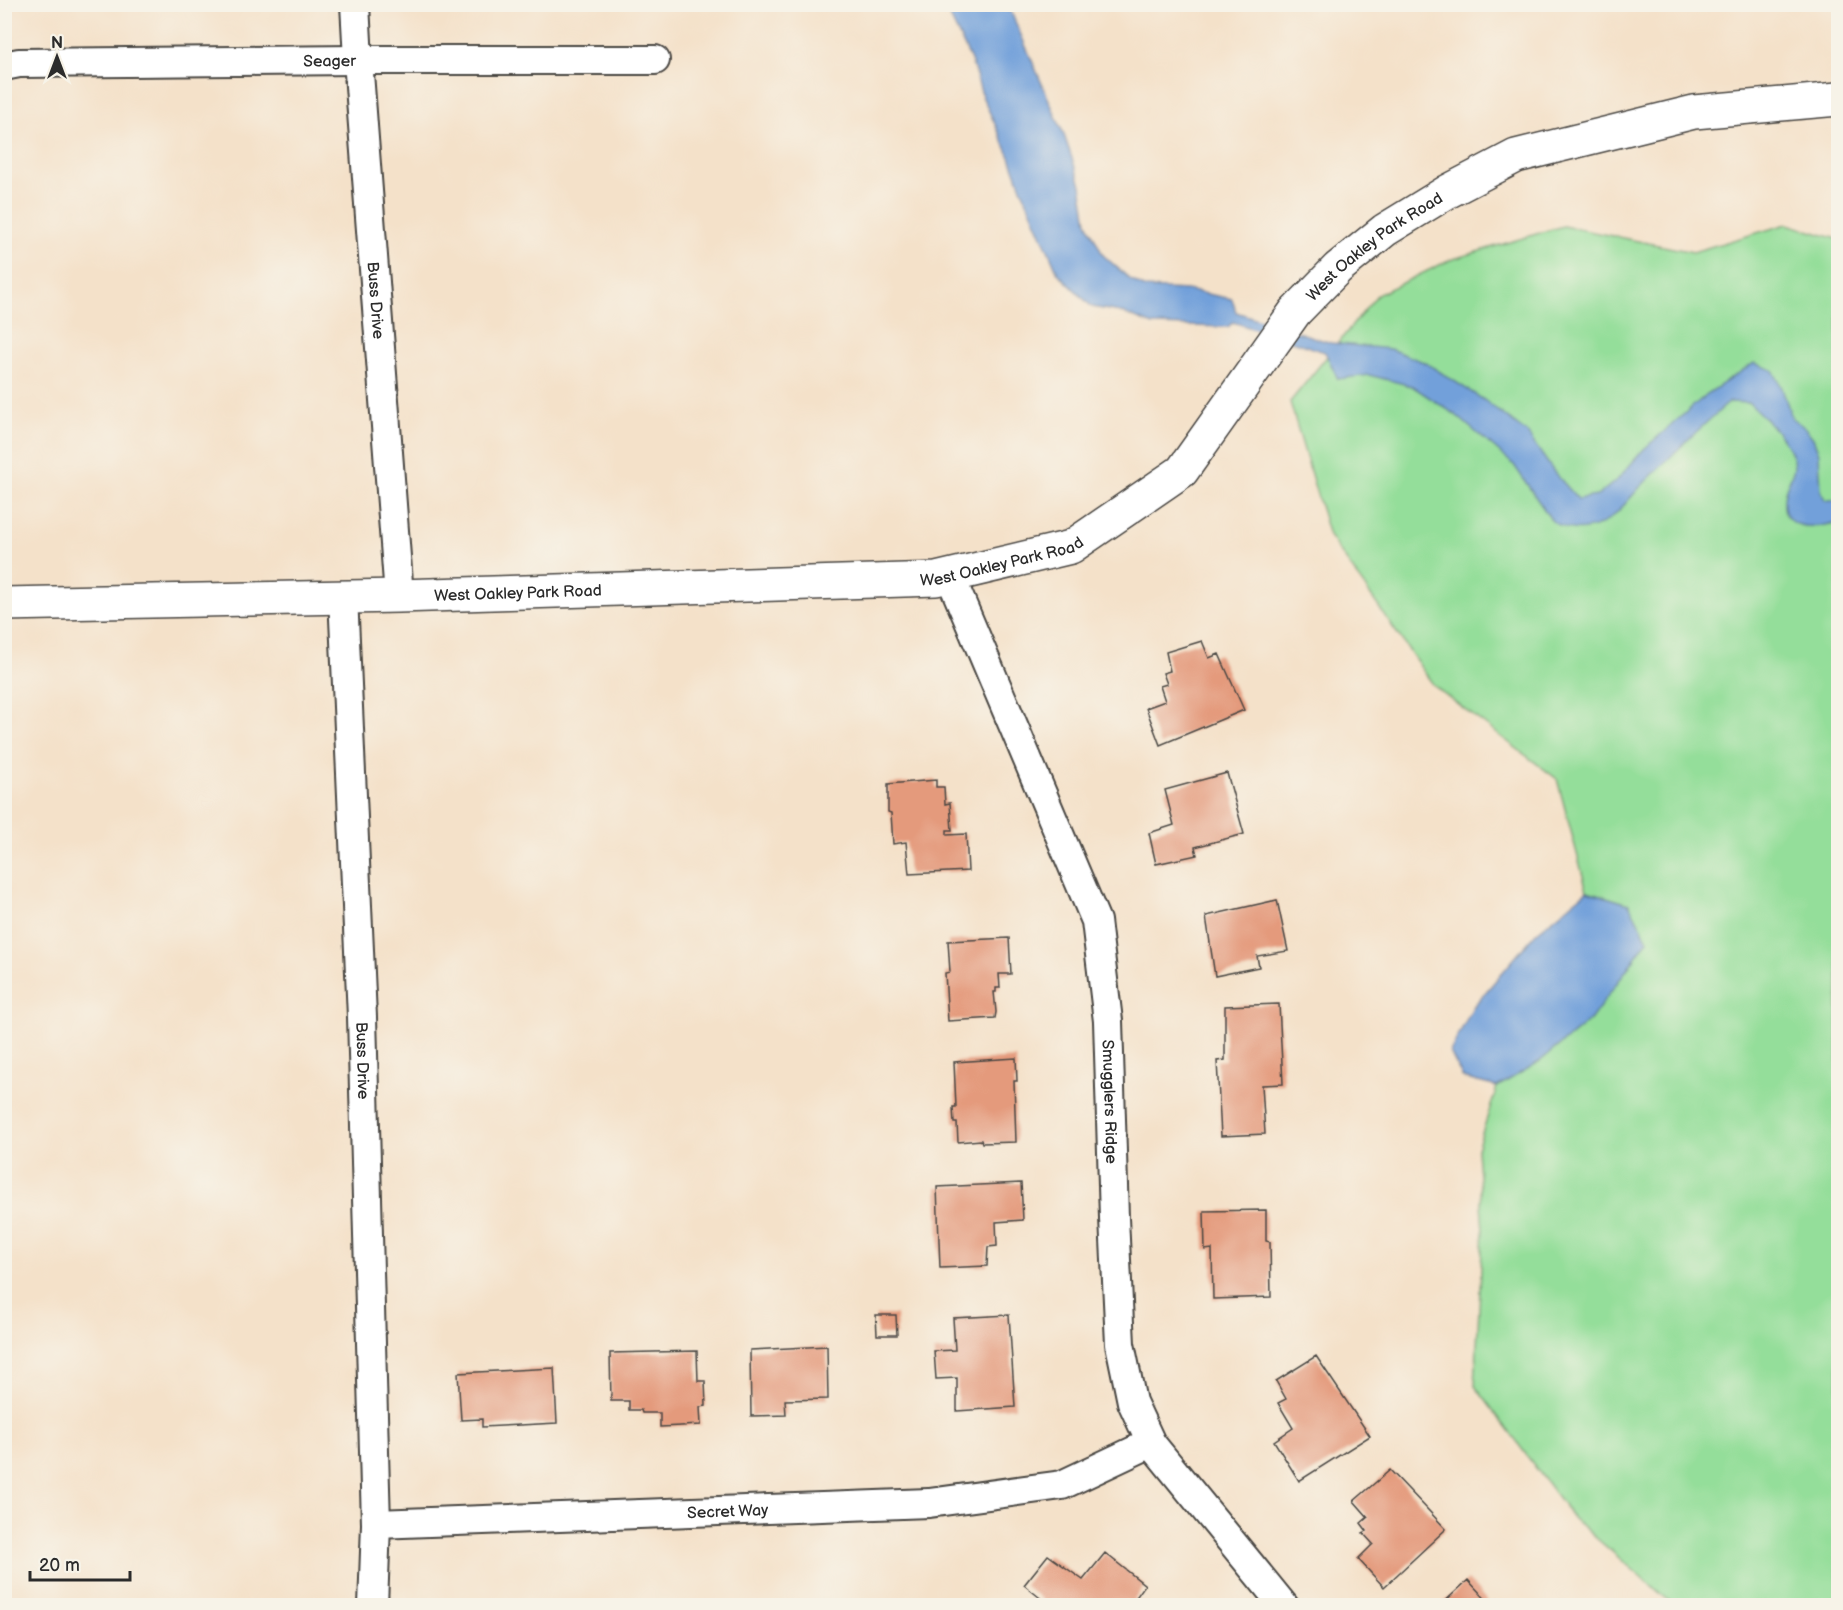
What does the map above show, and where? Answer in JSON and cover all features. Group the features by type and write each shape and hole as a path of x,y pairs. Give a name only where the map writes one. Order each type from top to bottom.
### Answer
{"street":[{"name":"Buss Drive","path":"355,4 357,60 399,596"},
{"name":"Seager","path":"4,66 19,63 655,60"},
{"name":"West Oakley Park Road","path":"4,604 399,596 936,579 1071,547 1182,471 1295,312 1338,268 1385,230 1447,192 1516,156 1694,112 1839,99"},
{"name":"Smugglers Ridge","path":"950,576 1096,921 1108,1021 1113,1207 1120,1344 1132,1402 1151,1443 1284,1605"},
{"name":"Buss Drive","path":"343,596 362,1017 376,1524"},
{"name":"Secret Way","path":"376,1524 929,1503 1062,1485 1151,1443"},
{"path":"373,1605 376,1524"}],"green space":[{"path":"1787,224 1838,239 1838,1605 1674,1605 1574,1519 1475,1386 1483,1230 1477,1149 1497,1087 1539,1062 1591,1019 1629,904 1587,891 1557,779 1434,686 1329,536 1290,402 1377,295 1450,260 1563,226 1693,252"}],"water":[{"path":"944,5 1008,5 1064,135 1081,185 1087,222 1103,255 1131,280 1145,288 1187,290 1232,299 1236,312 1331,343 1390,349 1426,363 1484,400 1527,433 1554,472 1578,499 1597,496 1618,479 1644,449 1707,394 1754,363 1773,370 1792,418 1813,438 1819,454 1821,491 1825,500 1838,500 1838,522 1818,526 1799,525 1786,515 1785,493 1794,467 1793,459 1777,432 1749,403 1730,402 1707,421 1608,520 1587,529 1566,528 1552,521 1514,465 1456,415 1412,386 1369,375 1338,379 1325,352 1233,322 1228,327 1153,325 1120,312 1092,307 1058,273 983,98 971,60"},
{"path":"1587,891 1629,904 1648,940 1591,1019 1539,1062 1497,1087 1463,1078 1450,1052 1473,1007 1536,933"}],"building":[{"path":"1202,641 1209,658 1219,654 1244,710 1160,745 1146,708 1165,701 1160,686 1167,684 1163,673 1170,671 1166,652"},
{"path":"1227,773 1244,834 1195,847 1197,855 1156,864 1149,833 1174,825 1165,790"},
{"path":"936,780 936,787 944,787 945,804 950,803 952,830 947,830 947,835 966,834 968,871 909,874 906,842 893,844 891,813 888,812 888,784"},
{"path":"1277,900 1288,951 1257,956 1259,967 1215,976 1206,916"},
{"path":"1009,938 1011,974 999,974 1000,988 996,988 994,992 995,1018 948,1021 945,973 950,972 948,941"},
{"path":"1279,1004 1283,1084 1262,1085 1265,1134 1221,1136 1217,1061 1225,1060 1225,1006"},
{"path":"1016,1058 1017,1081 1014,1081 1016,1142 982,1143 981,1140 958,1142 953,1107 956,1107 954,1062"},
{"path":"1021,1183 1023,1220 996,1222 997,1246 988,1247 987,1266 940,1268 937,1187"},
{"path":"1266,1210 1266,1241 1270,1242 1271,1297 1213,1299 1212,1249 1205,1250 1204,1211"},
{"path":"876,1315 896,1315 897,1335 877,1335"},
{"path":"1009,1315 1015,1407 957,1411 957,1378 936,1379 934,1351 955,1350 953,1318"},
{"path":"827,1346 828,1399 785,1400 786,1415 751,1416 750,1350"},
{"path":"697,1351 698,1381 705,1381 706,1406 700,1407 701,1425 660,1427 660,1413 629,1410 629,1401 611,1401 610,1353"},
{"path":"1316,1356 1370,1436 1299,1481 1274,1441 1293,1428 1278,1403 1286,1399 1276,1381"},
{"path":"554,1368 557,1423 482,1427 482,1419 461,1420 458,1373"},
{"path":"1390,1470 1446,1529 1384,1587 1358,1559 1373,1544 1363,1533 1367,1531 1361,1523 1368,1517 1354,1501"},
{"path":"1105,1553 1145,1585 1130,1606 1040,1606 1044,1601 1024,1585 1048,1555 1083,1580"},
{"path":"1468,1580 1492,1606 1440,1606"}]}
